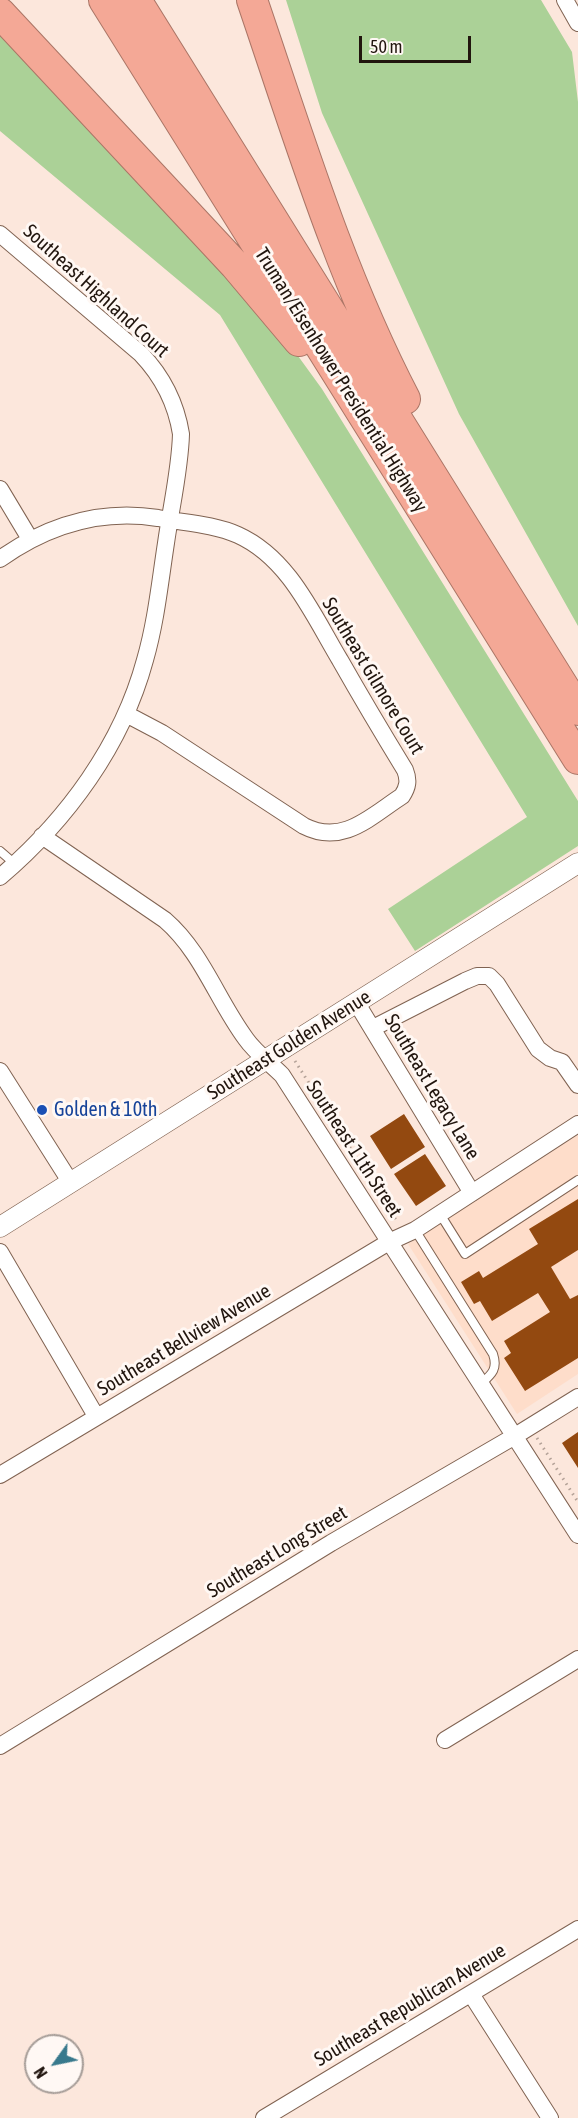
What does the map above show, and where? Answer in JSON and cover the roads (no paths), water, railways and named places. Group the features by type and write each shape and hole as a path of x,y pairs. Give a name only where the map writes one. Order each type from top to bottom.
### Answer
{"highway":[{"name":"Truman/Eisenhower Presidential Highway","path":"104,0 578,759"},
{"name":"Truman/Eisenhower Presidential Highway","path":"136,0 578,710"},
{"path":"252,0 341,260 368,324 406,401 471,513 526,626"},
{"path":"0,13 235,266 318,367 349,414 414,496"}],"street":[{"path":"565,0 578,23"},
{"name":"Southeast Highland Court","path":"0,234 141,354 163,381 174,405 181,434 153,629 126,714 103,759 85,785 42,836 0,877"},
{"path":"0,489 30,539"},
{"path":"0,559 30,539 65,524 93,517 117,514 169,520"},
{"name":"Southeast Gilmore Court","path":"126,714 162,733 304,826 318,832 336,834 353,829 402,796 407,789 405,770 295,586 280,566 259,547 240,536 217,527 169,520"},
{"name":"Southeast 11th Street","path":"42,836 179,932 192,949 247,1040 282,1075 481,1384 522,1432 578,1534"},
{"name":"Southeast Golden Avenue","path":"0,1227 574,866"},
{"path":"373,1028 465,981 477,976 489,976 497,984 538,1049 550,1058 562,1062 578,1084"},
{"name":"Southeast Legacy Lane","path":"356,1002 472,1193"},
{"path":"0,1071 71,1183"},
{"name":"Southeast Bellview Avenue","path":"0,1475 389,1242 407,1227 440,1214 578,1124"},
{"path":"0,1252 96,1416"},
{"name":"Southeast Long Street","path":"0,1746 331,1543 578,1397"},
{"path":"445,1740 578,1659"},
{"name":"Southeast Republican Avenue","path":"264,2118 578,1929"},
{"path":"471,1994 550,2118"}],"lane":[{"path":"0,851 15,864"},
{"path":"440,1214 465,1254 578,1180"},
{"path":"407,1227 493,1354 494,1372 481,1384"}],"place":[{"name":"Golden & 10th","path":"42,1110"}]}
